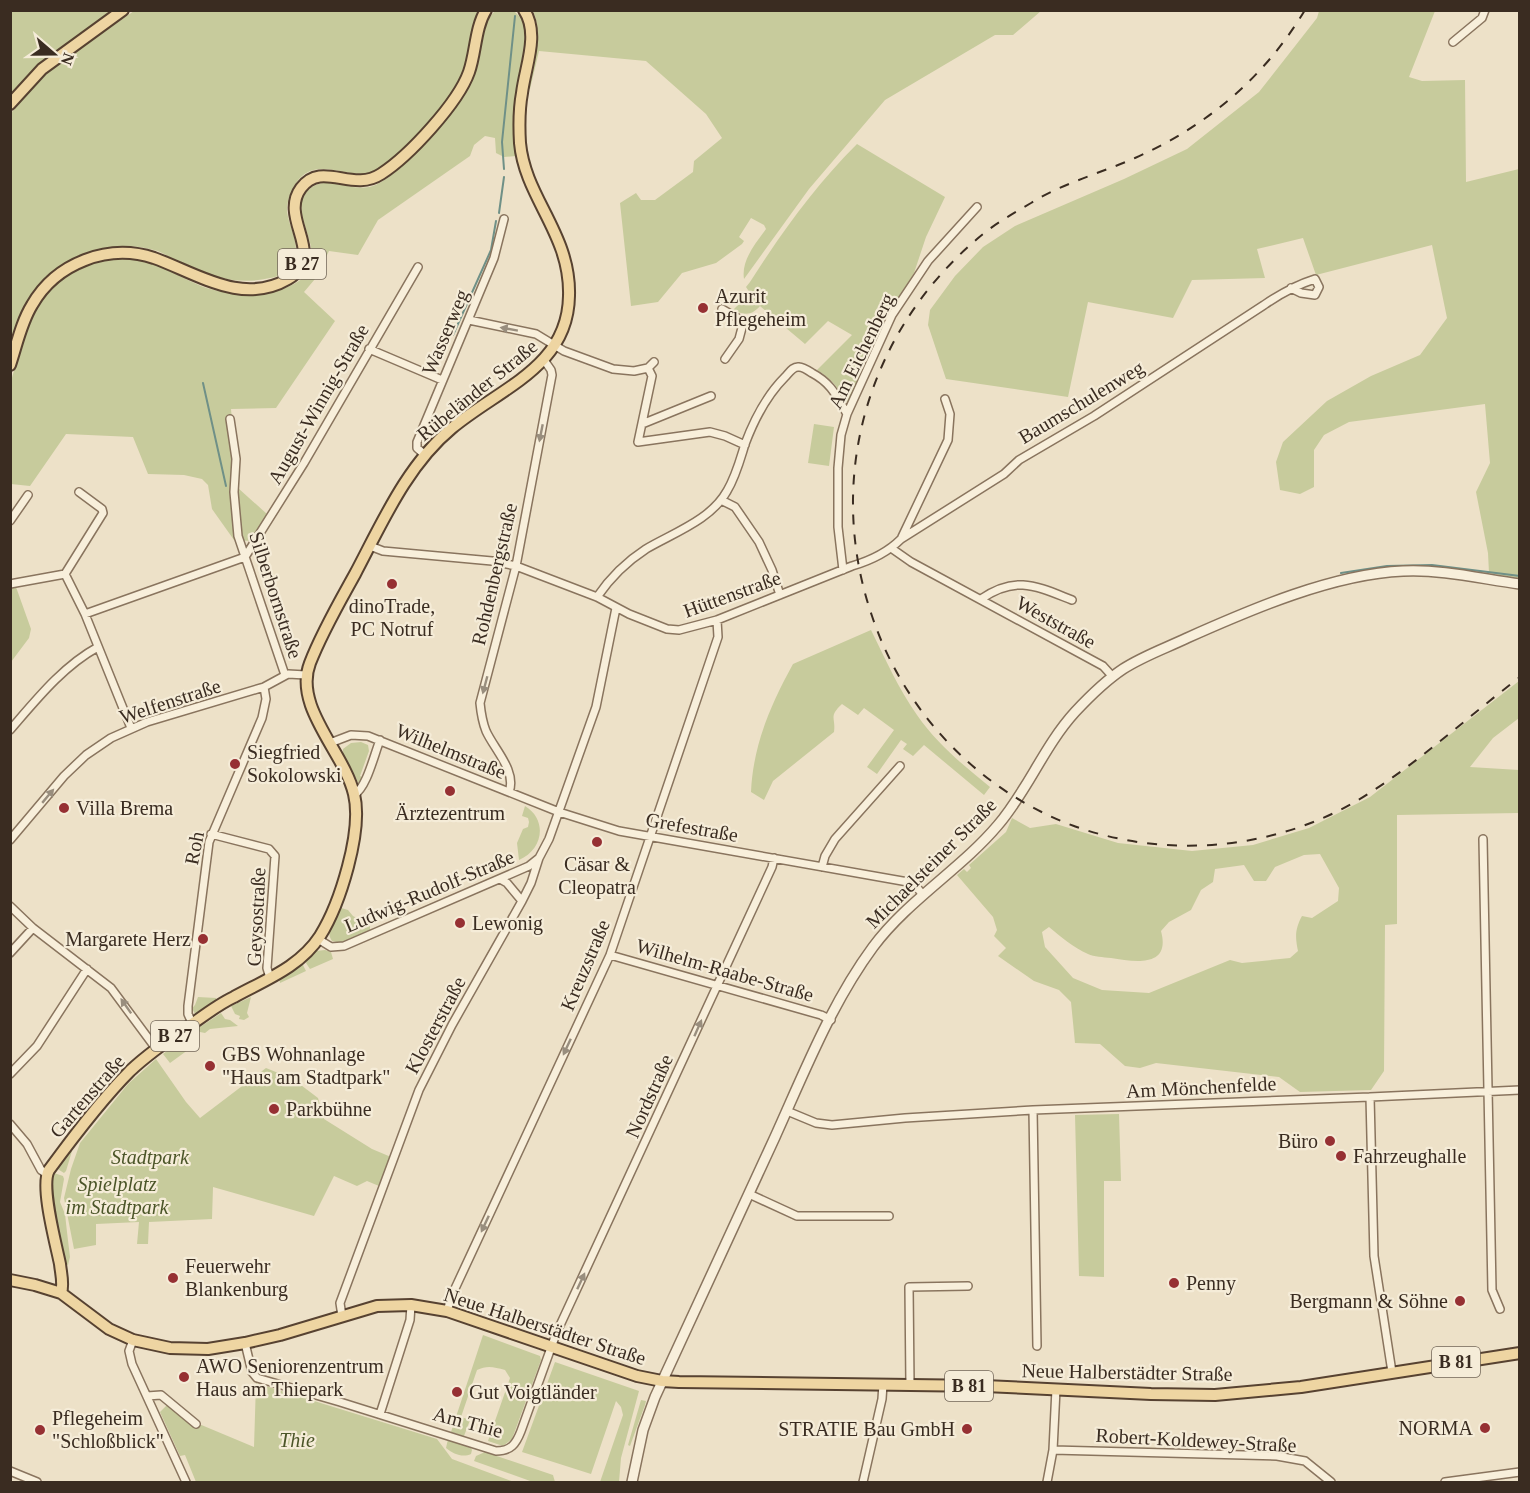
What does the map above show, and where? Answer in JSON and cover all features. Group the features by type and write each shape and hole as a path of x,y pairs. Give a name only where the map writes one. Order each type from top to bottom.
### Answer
{"main road":[{"path":"10,104 42,69 123,10"},
{"name":"B 27","path":"10,365 23,324 41,291 64,270 93,257 115,253 143,256 210,282 230,287 264,287 281,282 292,275 300,267 304,257 304,246 294,208 299,190 308,180 318,176 326,175 351,181 370,179 383,173 399,160 445,112 460,92 471,65 486,10"},
{"name":"Rübeländer Straße","path":"306,675 319,641 370,546 408,479 425,455 453,427 544,360 556,346 564,328 569,306 568,273 555,231 525,169 520,144 520,114 532,35 531,23 524,10"},
{"name":"B 27","path":"306,675 310,701 349,779 354,795 355,817 347,866 334,907 318,939"},
{"name":"Gartenstraße","path":"47,1174 115,1087 132,1070 192,1023 300,959 318,939"},
{"path":"47,1174 45,1184 60,1266 61,1293"},
{"name":"Neue Halberstädter Straße","path":"10,1280 61,1293 103,1325 133,1340 184,1349 208,1349 245,1343 383,1305 411,1305 447,1311 638,1376 662,1381 883,1384 1215,1395 1300,1387 1520,1353"}],"street":[{"path":"1453,42 1482,18 1485,10"},
{"name":"Am Eichenberg","path":"843,570 838,527 838,468 841,435 847,414 892,315 928,261 976,207"},
{"name":"Wasserweg","path":"425,455 417,448 417,442 494,258 504,219"},
{"name":"August-Winnig-Straße","path":"245,557 304,463 418,267"},
{"name":"Baumschulenweg","path":"891,548 901,539 1004,474 1019,460 1094,416 1291,288"},
{"path":"722,309 741,320 743,324 739,339 725,359"},
{"path":"468,320 536,334 564,351 613,369 634,371 648,368 654,362"},
{"path":"369,349 442,380"},
{"name":"Rohdenbergstraße","path":"509,792 512,784 511,776 486,732 481,717 480,703 516,566 552,375 544,360"},
{"path":"597,597 610,580 630,561 707,514 721,500 735,478 745,445 765,401 794,368 800,367 831,386 847,414"},
{"path":"648,368 652,376 638,442 710,432 745,445"},
{"path":"642,424 711,396"},
{"path":"901,539 948,440 950,414 945,399"},
{"name":"Silberbornstraße","path":"230,419 236,459 234,492 238,536 285,675"},
{"path":"10,584 66,574 103,513 102,509 79,492"},
{"path":"10,521 28,495"},
{"path":"721,500 735,507 759,542 780,595"},
{"name":"Hüttenstraße","path":"370,546 383,551 492,561 516,566 597,597 616,608 667,628 679,630 717,620 865,562 891,548"},
{"name":"Weststraße","path":"891,548 899,555 1103,666 1113,677"},
{"path":"85,614 245,557"},
{"name":"Michaelsteiner Straße","path":"632,1482 643,1430 662,1381 787,1110 862,963 889,927 993,831 1022,794 1064,725 1093,694 1139,660 1216,624 1298,593 1359,576 1415,571 1520,584"},
{"path":"66,574 85,614 131,728"},
{"name":"Weststraße","path":"981,599 997,588 1011,584 1030,585 1072,600"},
{"name":"Ludwig-Rudolf-Straße","path":"318,939 331,947 344,946 529,866 538,858 549,839 596,708 616,608"},
{"name":"Kreuzstraße","path":"447,1311 452,1295 610,955 718,637 717,620"},
{"path":"10,730 41,694 84,654 98,647"},
{"name":"Welfenstraße","path":"10,840 64,776 86,755 111,738 131,728 264,687 285,675 306,675"},
{"name":"Roh","path":"192,1023 188,1014 188,1006 211,834 262,718 266,699 264,687"},
{"name":"Wilhelmstraße","path":"330,743 351,735 368,736 559,812"},
{"path":"354,795 364,784 380,740"},
{"path":"822,867 835,838 900,766"},
{"name":"Grefestraße","path":"559,812 619,831 908,882 915,885 924,895"},
{"name":"Geysostraße","path":"211,834 269,849 275,856 267,968 270,978"},
{"path":"1483,839 1492,1290 1500,1309"},
{"name":"Klosterstraße","path":"342,1316 340,1304 419,1090 452,1025 531,884 538,858"},
{"name":"Nordstraße","path":"551,1346 772,867 774,858"},
{"path":"500,879 507,883 522,901"},
{"path":"10,906 33,928 119,996 157,1050"},
{"path":"10,953 33,928"},
{"name":"Wilhelm-Raabe-Straße","path":"610,955 718,984 831,1020"},
{"path":"10,1074 37,1046 87,969"},
{"name":"Am Mönchenfelde","path":"787,1110 824,1125 1033,1110 1520,1090"},
{"path":"1370,1097 1374,1256 1392,1372"},
{"path":"1033,1110 1037,1346"},
{"path":"10,1124 27,1144 41,1170 47,1174"},
{"path":"749,1194 797,1216 889,1216"},
{"path":"910,1385 909,1287 968,1286"},
{"path":"380,1414 410,1320 411,1305"},
{"path":"133,1340 129,1351 132,1364 186,1482"},
{"name":"Am Thie","path":"245,1343 252,1372 257,1378 496,1451 510,1449 515,1444 551,1346"},
{"path":"863,1482 882,1399 883,1384"},
{"path":"1047,1482 1053,1450 1056,1389"},
{"path":"147,1396 161,1395 196,1425"},
{"name":"Robert-Koldewey-Straße","path":"1053,1450 1277,1456 1305,1461 1331,1482"},
{"path":"10,1471 37,1482"},
{"path":"1445,1482 1520,1472"}],"green space":[{"path":"11,11 115,11 47,58 11,94"},
{"path":"134,11 480,11 463,75 437,115 414,140 389,162 370,173 315,169 300,178 292,189 287,211 295,240 296,254 283,273 276,277 258,280 234,280 201,272 154,250 120,246 102,249 69,261 41,283 24,308 11,347 11,113 39,79 51,69"},
{"path":"495,11 514,11 523,20 526,31 515,110 516,156 504,157 496,153 495,138 485,136 474,145 470,156 378,220 358,255 329,251 315,279 304,292 335,321 276,408 231,409 238,488 267,514 251,541 234,540 212,509 208,485 202,479 184,475 148,474 133,437 66,434 30,486 11,484 10,396 12,380 26,332 35,311 55,286 81,268 95,263 127,259 150,263 201,286 232,293 254,294 275,291 302,279 310,268 312,256 302,216 301,204 305,194 312,187 328,183 364,188 373,186 384,181 406,162 458,105 466,93 474,75 484,31"},
{"path":"533,11 1041,11 1013,35 995,35 885,100 809,189 744,279 747,259 766,229 764,225 751,218 739,237 744,241 742,244 716,263 682,273 658,302 631,306 620,203 636,193 641,200 655,200 693,172 694,161 722,138 706,114 646,61 539,51 530,89 528,89 538,40"},
{"path":"1319,11 1435,11 1409,77 1422,81 1465,80 1466,182 1519,169 1519,579 1489,573 1488,553 1476,492 1490,463 1485,404 1349,422 1324,435 1314,450 1314,487 1300,494 1280,490 1276,462 1283,442 1327,401 1371,376 1420,355 1447,318 1432,245 1316,275 1303,238 1257,249 1265,278 1192,280 1173,318 1088,302 1068,397 946,379 928,325 930,310 955,276 983,247 1015,226 1187,149 1259,92 1317,18"},
{"path":"857,144 945,197 926,237 914,273 877,339 849,402 845,402 834,384 817,370 852,335 828,321 805,344 760,306 748,314 733,310 750,293 746,287 800,210"},
{"path":"814,424 834,427 829,466 808,463"},
{"path":"11,587 16,587 31,629 29,638 11,662"},
{"path":"871,630 898,684 925,726 951,754 990,787 984,795 924,745 913,756 903,749 907,744 901,740 877,774 867,767 894,730 864,708 858,715 842,704 834,715 834,732 773,781 764,800 751,792 755,758 764,725 793,664"},
{"path":"1519,681 1519,718 1493,738 1470,767 1519,770 1519,813 1397,815 1397,924 1385,925 1384,1071 1371,1090 1300,1092 1279,1077 1156,1063 1140,1068 1125,1066 1100,1044 1075,1043 1071,1002 1059,990 1034,981 998,956 1006,948 994,936 997,930 993,917 957,875 964,869 967,872 971,868 969,865 1006,832 1012,818 1030,828 1056,824 1118,843 1192,851 1253,845 1309,828 1370,797","holes":["1320,854 1339,888 1338,901 1312,918 1302,916 1296,933 1298,951 1290,958 1242,963 1230,960 1149,993 1102,990 1073,978 1045,947 1042,932 1049,927 1072,945 1093,956 1130,961 1149,960 1161,951 1163,943 1161,931 1169,922 1191,910 1201,890 1213,882 1215,869 1244,865 1254,881 1266,881 1275,867 1304,855"]},
{"path":"361,742 368,745 369,751 359,784 343,754 343,749 351,743"},
{"path":"525,806 537,819 540,834 533,849 519,860 517,843 529,822 528,818 522,816"},
{"path":"341,908 348,910 353,916 370,925 370,930 341,943 332,941 329,933 330,926 337,910"},
{"path":"316,951 331,952 333,959 310,969 306,963 308,958"},
{"path":"303,965 306,971 280,983 279,978"},
{"path":"198,997 216,998 217,1002 195,1014 192,1008"},
{"path":"251,997 247,1013 249,1017 244,1020 239,1019 240,1016 235,1014 231,1006"},
{"path":"221,1013 225,1019 238,1026 210,1029 205,1033 197,1029"},
{"path":"194,1031 197,1035 192,1047 170,1063 163,1054"},
{"name":"Stadtpark","path":"156,1059 200,1118 266,1068 293,1079 318,1098 324,1119 372,1149 391,1157 379,1186 367,1181 357,1186 334,1176 314,1216 213,1187 212,1219 149,1222 148,1244 137,1244 139,1222 96,1224 96,1245 74,1249 64,1198 80,1143 128,1084"},
{"path":"1119,1114 1121,1181 1104,1181 1104,1277 1079,1276 1075,1115"},
{"path":"69,1150 72,1151 64,1173 56,1168"},
{"path":"54,1173 63,1176 64,1179 60,1202 65,1214 70,1257 68,1265 65,1263 51,1190"},
{"path":"483,1335 540,1356 541,1360 512,1439 503,1446 488,1441 510,1378 505,1370 494,1367 477,1370 461,1417 470,1420 464,1436 451,1432"},
{"path":"555,1362 639,1391 621,1458 619,1482 600,1482 623,1415 616,1401 591,1474 522,1452"},
{"name":"Thie","path":"256,1383 437,1439 452,1459 514,1482 196,1482 185,1455 180,1456 160,1412 167,1405 194,1427 199,1424 254,1447"},
{"path":"641,1400 646,1401 630,1446 628,1445"},
{"path":"448,1439 470,1446 471,1454 455,1454 446,1448"},
{"path":"485,1452 553,1475 555,1482 533,1482 474,1461 476,1456"}],"waterway":[{"path":"504,169 502,142 515,16"},
{"path":"499,213 504,177"},
{"path":"453,335 491,250 496,221"},
{"path":"203,383 226,486"},
{"path":"1341,573 1387,566 1432,565 1520,576"}],"railway":[{"path":"1305,10 1271,57 1232,98 1186,131 1161,145 1056,190 996,224 977,239 939,277 908,318 883,363 866,411 856,461 853,513 859,564 872,616 886,651 904,684 925,715 949,744 977,769 1007,792 1039,811 1074,826 1111,837 1149,843 1188,846 1265,837 1302,826 1338,811 1410,765 1520,677"}],"place":[{"name":"Azurit Pflegeheim","path":"703,308"},
{"name":"dinoTrade, PC Notruf","path":"392,584"},
{"name":"Siegfried Sokolowski","path":"235,764"},
{"name":"Ärztezentrum","path":"450,791"},
{"name":"Villa Brema","path":"64,808"},
{"name":"Cäsar & Cleopatra","path":"597,842"},
{"name":"Lewonig","path":"460,923"},
{"name":"Margarete Herz","path":"203,939"},
{"name":"GBS Wohnanlage \"Haus am Stadtpark\"","path":"210,1066"},
{"name":"Parkbühne","path":"274,1109"},
{"name":"Büro","path":"1330,1141"},
{"name":"Fahrzeughalle","path":"1341,1156"},
{"name":"Feuerwehr Blankenburg","path":"173,1278"},
{"name":"Penny","path":"1174,1283"},
{"name":"Bergmann & Söhne","path":"1460,1301"},
{"name":"AWO Seniorenzentrum Haus am Thiepark","path":"184,1377"},
{"name":"Gut Voigtländer","path":"457,1392"},
{"name":"NORMA","path":"1485,1428"},
{"name":"STRATIE Bau GmbH","path":"967,1429"},
{"name":"Pflegeheim \"Schloßblick\"","path":"40,1430"}],"park label":[{"name":"Spielplatz im Stadtpark","path":"117,1196"}]}
